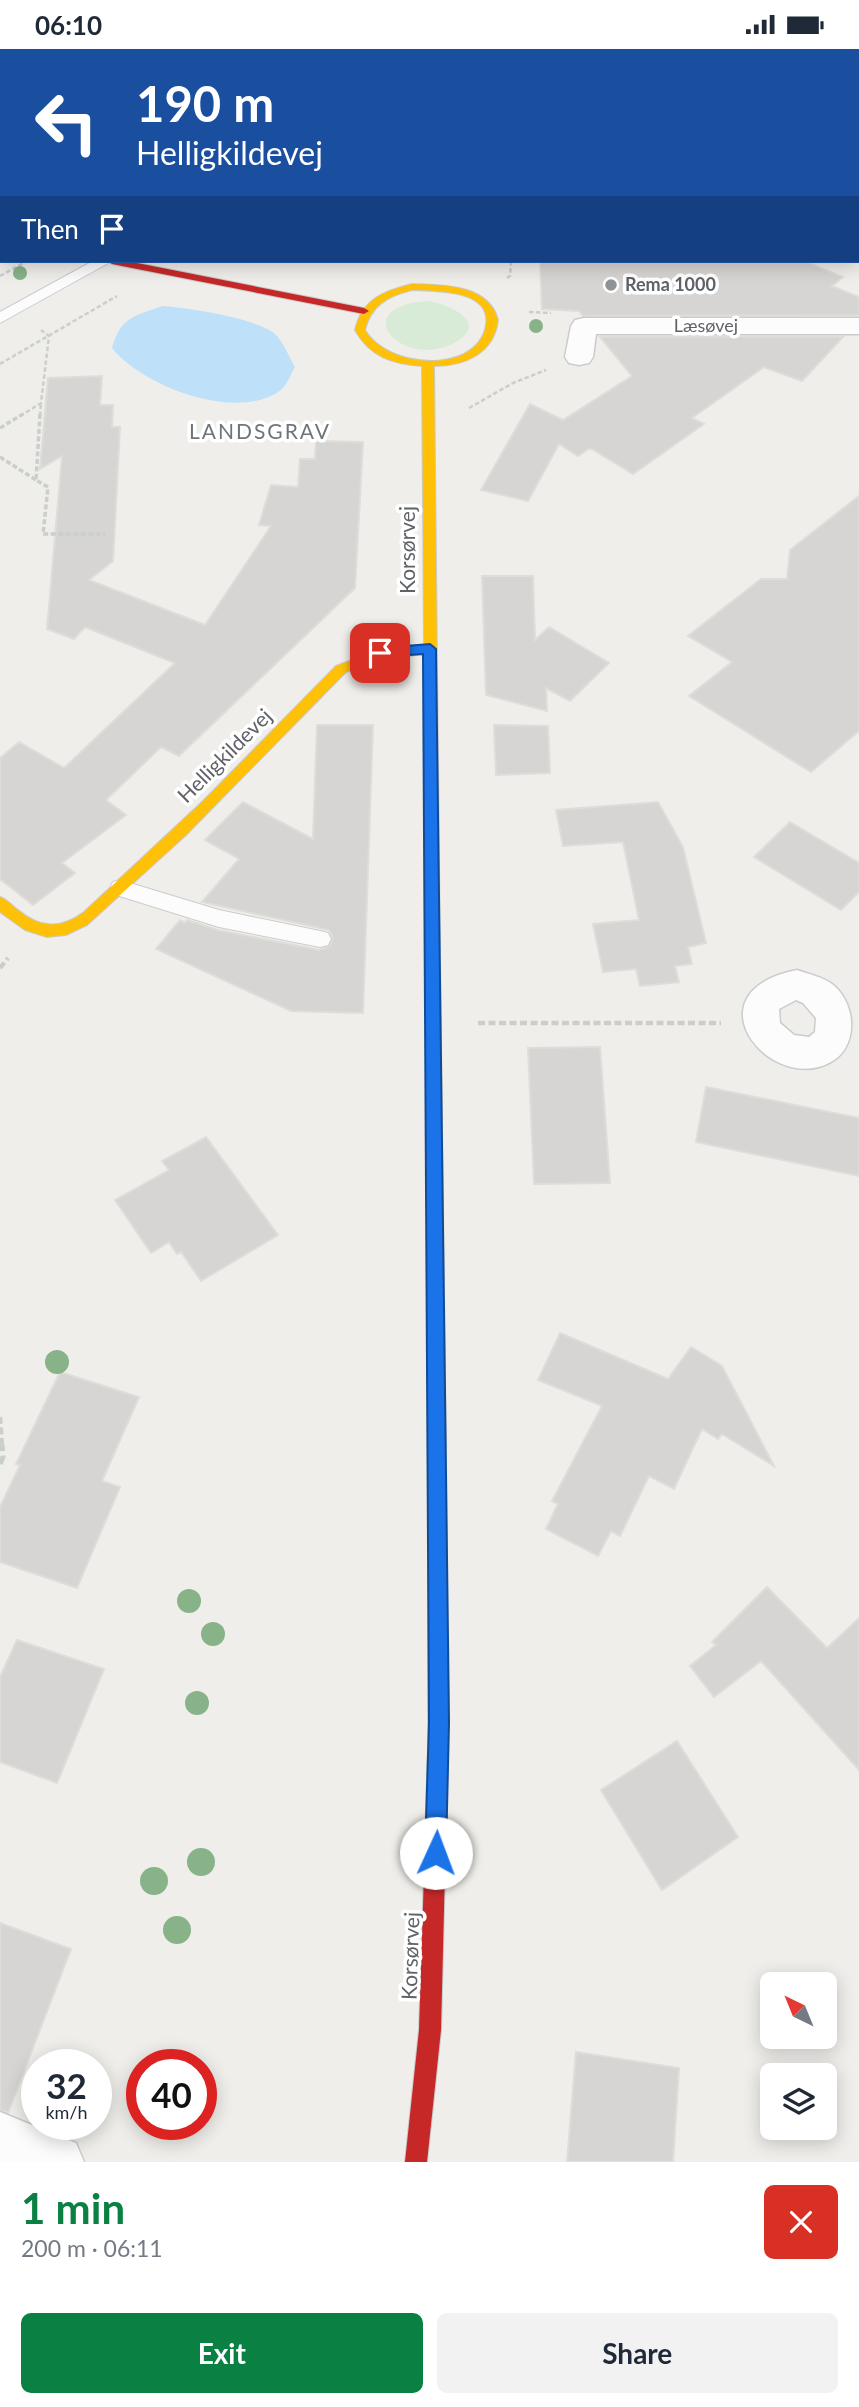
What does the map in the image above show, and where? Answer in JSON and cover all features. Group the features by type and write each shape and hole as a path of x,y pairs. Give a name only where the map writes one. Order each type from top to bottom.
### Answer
{"street":[{"path":"122,263 364,311"},
{"path":"428,278 468,293 484,303 492,313 494,333 477,352 446,363 396,360 371,347 360,330 364,311 383,295 428,278"},
{"path":"579,357 584,326"},
{"name":"Læsøvej","path":"584,326 859,326"},
{"name":"Korsørvej","path":"416,2162 430,2030 439,1722 428,364"},
{"name":"Helligkildevej","path":"0,903 15,918 35,929 49,932 65,929 83,919 144,868 341,669 358,659 380,653 430,649"},
{"path":"783,987 811,987 824,992 842,1012 844,1023 841,1034 847,1048 799,1052 775,1042 761,1023 760,1011 772,993 783,987"},
{"path":"0,2139 57,2162"}],"lane":[{"path":"6,314 100,263"},
{"path":"120,888 180,910 250,927 320,939"}],"path":[{"path":"0,276 23,263"},
{"path":"0,364 162,270"},
{"path":"492,313 577,314 584,326"},
{"path":"6,314 49,336"},
{"path":"36,480 49,336"},
{"path":"429,430 513,383 579,357"},
{"path":"0,428 41,403"},
{"path":"0,457 48,487 43,534 105,534"},
{"path":"433,1023 761,1023"},
{"path":"0,1417 3,1457 0,1464"}],"green space":[{"path":"427,301 447,306 464,316 468,329 463,337 433,350 415,349 400,343 390,334 386,324 390,314 403,306"}],"water":[{"path":"163,306 221,315 266,328 278,337 295,367 287,382 281,390 262,399 240,403 191,396 145,375 112,348 125,323 137,315"}],"building":[{"path":"540,263 809,263 843,277 832,286 859,297 859,315 583,316 579,311 542,309"},
{"path":"600,337 843,337 802,381 764,367 692,418 704,424 633,474 590,448 578,456 559,444 528,501 481,490 530,404 563,420 632,376"},
{"path":"102,376 100,405 113,405 112,427 120,427 113,561 89,580 205,625 271,526 259,525 271,485 298,487 300,459 315,459 316,441 363,442 355,588 179,756 161,747 106,800 126,815 62,863 75,873 33,905 0,879 0,758 19,742 64,768 175,663 85,627 74,639 47,629 62,456 40,469 48,378"},
{"path":"859,496 859,731 811,772 689,696 732,662 688,636 761,579 787,579 790,550"},
{"path":"482,576 533,576 535,640 549,627 609,663 570,701 546,688 547,711 486,695"},
{"path":"317,725 373,725 363,1013 291,1011 156,949 180,920 319,950 330,946 333,938 329,930 202,902 239,859 205,840 243,802 313,839"},
{"path":"494,725 548,726 550,773 496,775"},
{"path":"658,802 683,847 706,943 688,947 692,964 675,966 679,982 640,986 636,969 603,972 593,924 639,920 623,842 563,846 556,810"},
{"path":"790,822 859,863 859,892 841,910 754,857"},
{"path":"600,1047 610,1183 534,1184 528,1048"},
{"path":"706,1087 859,1118 859,1176 696,1142"},
{"path":"206,1137 278,1235 201,1281 181,1252 177,1254 169,1242 151,1253 115,1200 169,1170 162,1161"},
{"path":"560,1333 668,1379 691,1347 722,1366 774,1466 722,1434 718,1439 702,1429 674,1489 649,1476 620,1536 611,1531 598,1556 546,1529 558,1504 552,1501 602,1406 538,1380"},
{"path":"60,1372 139,1397 102,1481 120,1487 77,1588 0,1562 0,1507 20,1465 16,1464"},
{"path":"767,1587 827,1648 859,1618 859,1770 761,1661 714,1697 690,1666 716,1645 712,1642"},
{"path":"17,1640 104,1669 57,1783 0,1762 0,1677"},
{"path":"677,1741 738,1837 662,1890 601,1790"},
{"path":"0,1923 71,1949 33,2049 21,2049 21,2079 8,2113 0,2110"},
{"path":"576,2052 679,2068 673,2162 567,2162"}],"traffic: fast":[{"path":"437,1462 438,1749"}],"traffic: slow":[{"path":"412,287 460,291 485,303 492,320 488,338 482,346 465,358 439,363 404,361 388,357 369,344 360,330 362,320 371,305 393,292 412,287"},
{"path":"428,364 433,964"},
{"path":"0,903 22,921 38,929 56,931 74,926 97,909 181,831 341,669 373,656 430,649"}],"traffic: jam":[{"path":"122,263 364,311"},
{"path":"433,964 437,1462"},
{"path":"416,2162 430,2030 438,1749"}],"place":[{"name":"Rema 1000","path":"611,285"}],"district":[{"name":"LANDSGRAV","path":"260,432"}],"route":[{"path":"380,653 430,649 439,1722 436,1853"}]}
